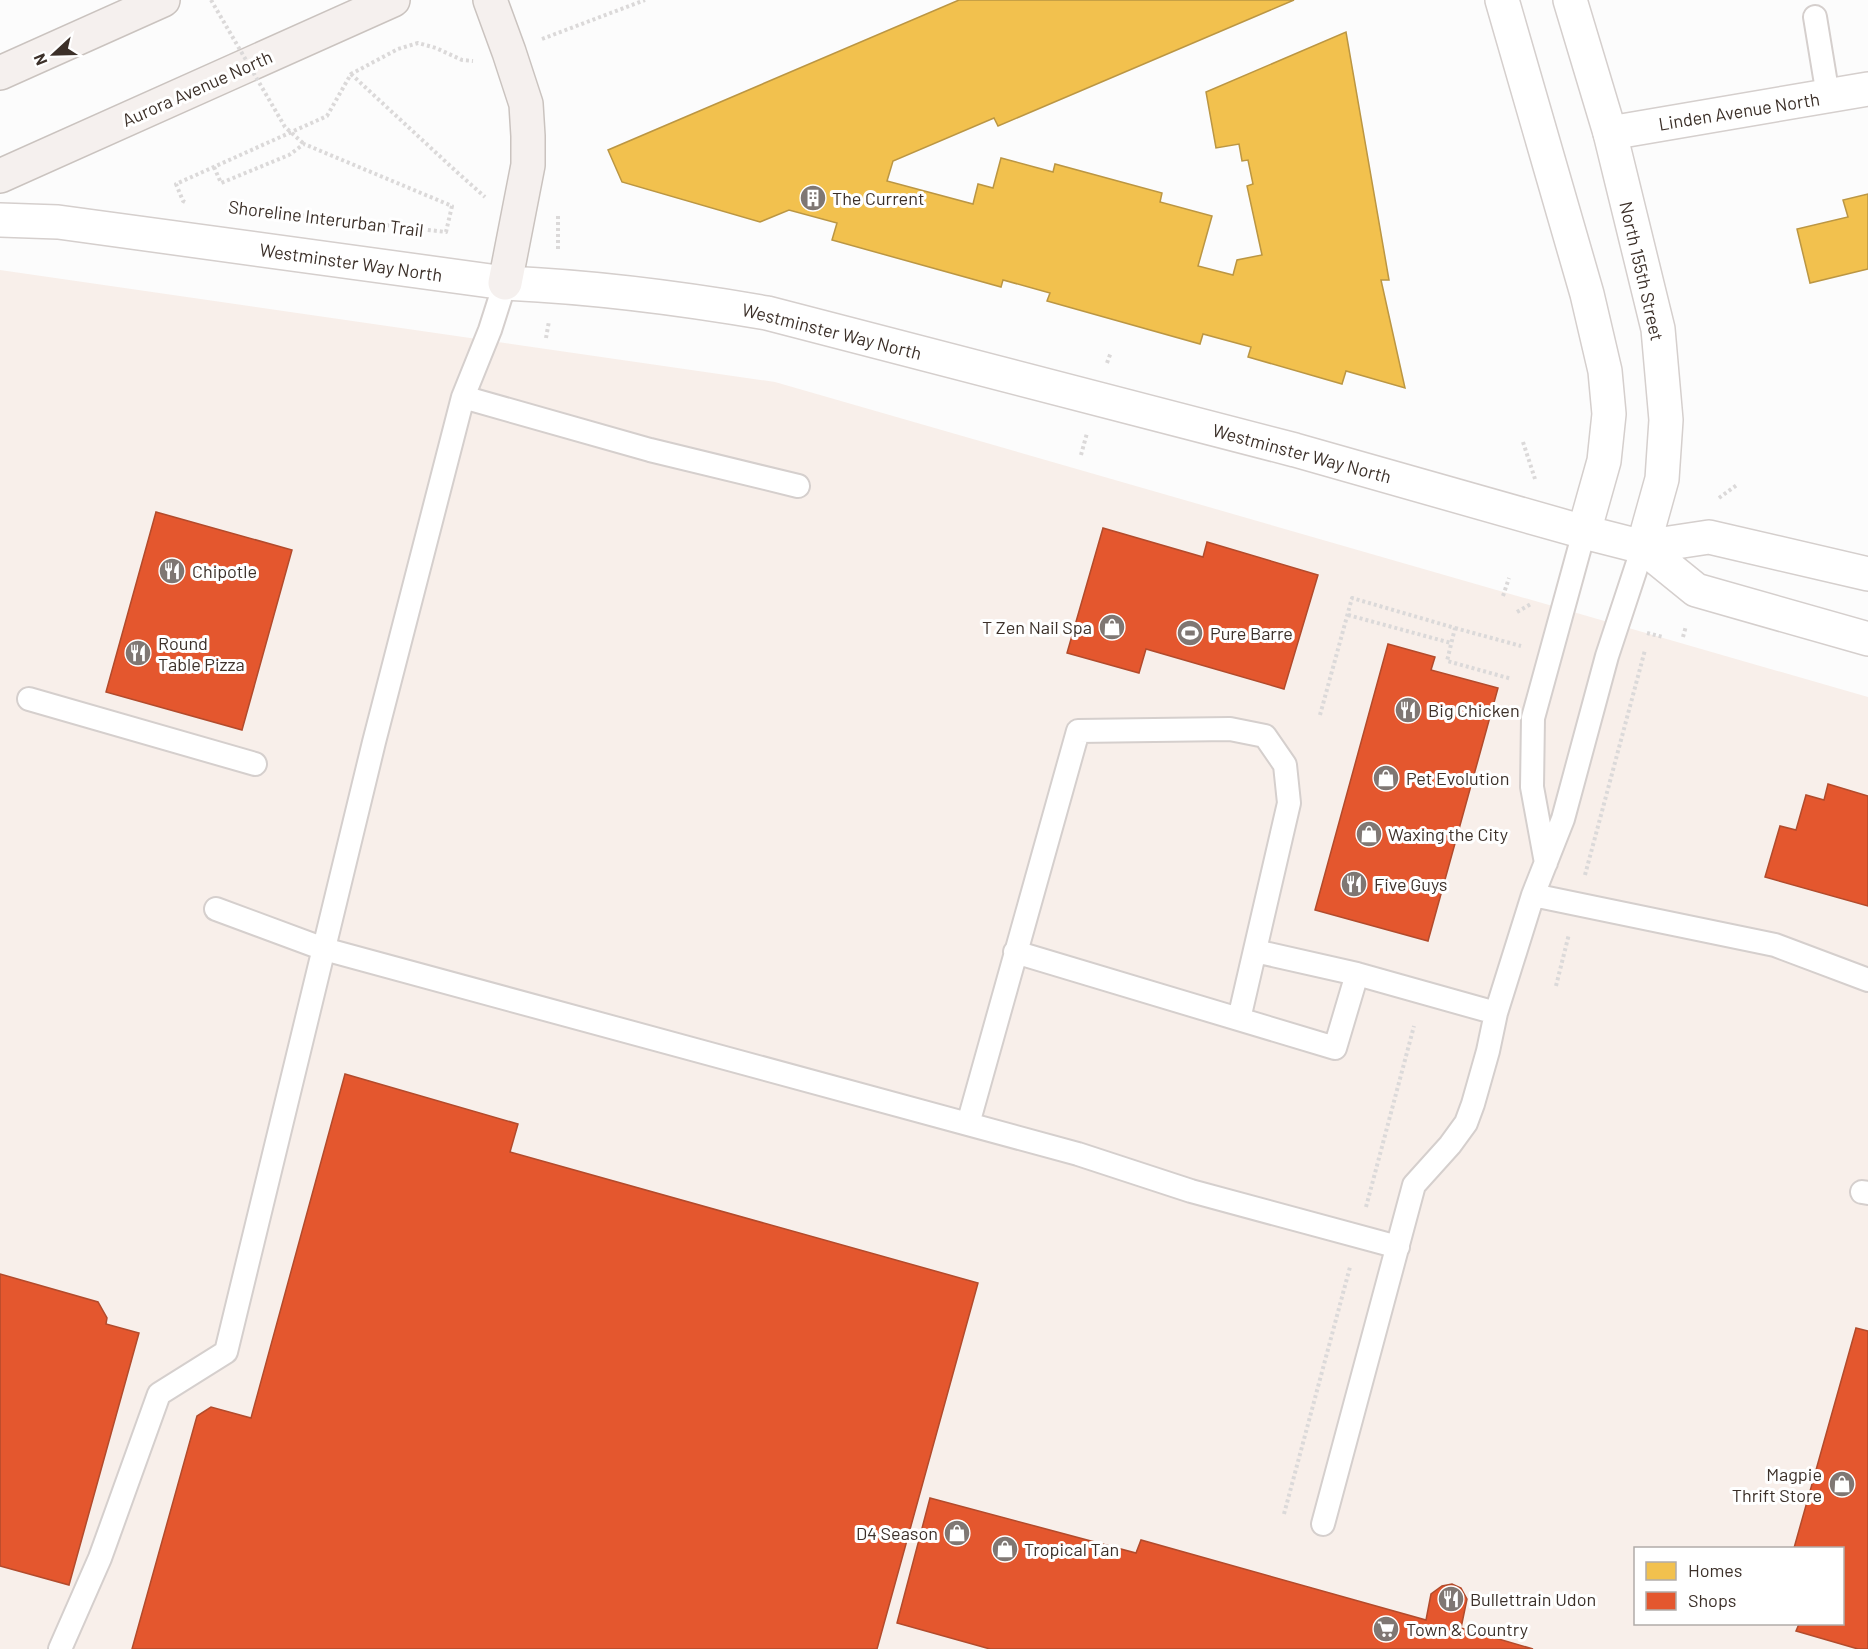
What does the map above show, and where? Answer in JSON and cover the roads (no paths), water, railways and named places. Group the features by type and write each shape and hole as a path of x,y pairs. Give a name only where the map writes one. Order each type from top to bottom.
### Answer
{"highway":[{"path":"0,72 163,0"},
{"name":"Aurora Avenue North","path":"0,176 393,0"},
{"path":"490,0 526,104 528,165 505,283"}],"street":[{"path":"1502,0 1587,294 1605,371 1609,414 1604,461 1584,532"},
{"name":"North 155th Street","path":"1570,0 1610,133 1658,329 1666,420 1662,479 1643,547"},
{"name":"Linden Avenue North","path":"1610,133 1868,89"},
{"name":"Westminster Way North","path":"0,220 58,222 505,283 553,285 685,299 767,313 1295,450 1643,547 1709,537 1868,574"},
{"name":"Westminster Way North","path":"1643,547 1696,590 1868,639"}],"lane":[{"path":"1815,17 1828,96"},
{"path":"60,1649 100,1558 159,1394 226,1352 377,731 463,397 490,330 505,283"},
{"path":"463,397 650,450 798,486"},
{"path":"1546,863 1532,787 1533,718 1584,532"},
{"path":"1323,1524 1414,1185 1450,1145 1466,1123 1488,1052 1496,1013 1533,895 1563,819 1607,656 1643,547"},
{"path":"29,699 255,764"},
{"path":"968,1124 1078,731 1230,729 1265,736 1285,765 1289,803 1239,1019"},
{"path":"1533,895 1775,945 1868,980"},
{"path":"216,909 324,949 1078,1154 1191,1191 1398,1247"},
{"path":"1255,951 1357,974 1496,1013"},
{"path":"1015,952 1335,1048 1357,974"}],"place":[{"name":"The Current","path":"813,198"},
{"name":"Chipotle","path":"172,571"},
{"name":"T Zen Nail Spa","path":"1112,627"},
{"name":"Pure Barre","path":"1190,633"},
{"name":"Round Table Pizza","path":"138,653"},
{"name":"Big Chicken","path":"1408,710"},
{"name":"Pet Evolution","path":"1386,778"},
{"name":"Waxing the City","path":"1369,834"},
{"name":"Five Guys","path":"1354,884"},
{"name":"Magpie Thrift Store","path":"1842,1484"},
{"name":"D4 Season","path":"957,1533"},
{"name":"Tropical Tan","path":"1005,1549"},
{"name":"Bullettrain Udon","path":"1451,1599"},
{"name":"Town & Country","path":"1386,1629"}]}
